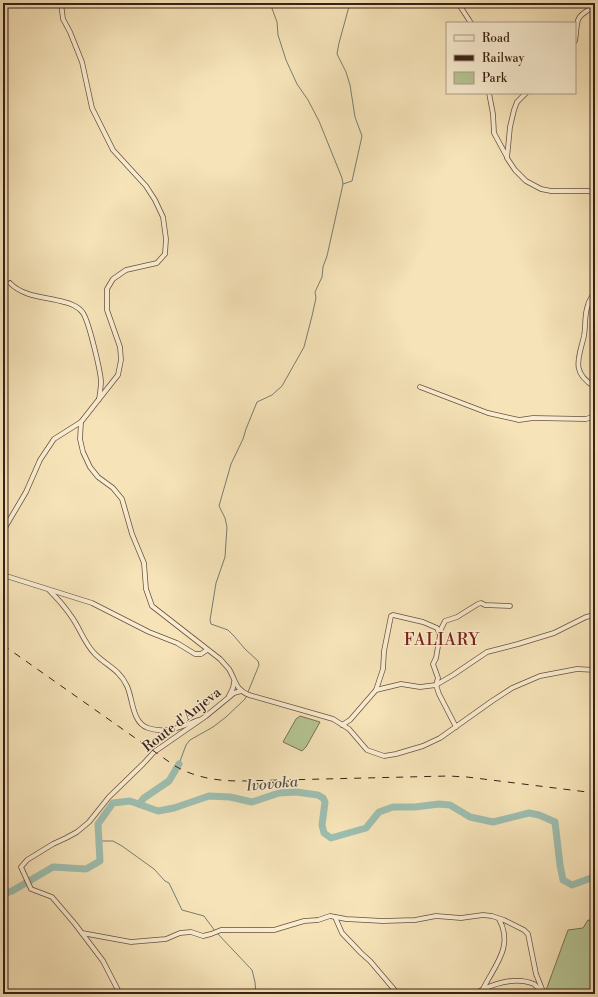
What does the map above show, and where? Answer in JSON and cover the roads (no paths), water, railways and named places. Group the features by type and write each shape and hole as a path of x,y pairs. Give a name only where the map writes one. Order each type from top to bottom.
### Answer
{"street":[{"path":"3,532 26,492 40,460 54,439 81,422 118,375 121,360 120,347 107,310 107,289 113,279 126,270 157,263 165,254 166,239 163,217 146,186 114,150 92,108 82,62 63,19 61,3"},
{"path":"458,3 470,22"},
{"path":"576,22 579,16 595,6"},
{"path":"488,94 493,114 494,133 507,158 515,170 526,181 541,189 551,191 588,191 595,195"},
{"path":"507,158 514,110 517,102 525,94"},
{"path":"10,283 15,288 25,292 66,302 76,307 82,313 89,328 99,370 101,382 99,400"},
{"path":"595,291 586,311 584,334 578,354 578,368 583,378 595,387"},
{"path":"420,387 488,413 519,420 539,418 586,419 595,416"},
{"path":"81,422 80,439 83,452 90,467 98,477 112,488 122,499 132,534 144,563 146,590 152,606 220,659 242,692"},
{"path":"3,575 92,603 149,632 177,643 195,654 201,654 207,650"},
{"path":"50,590 71,616 84,640 95,655 117,670 127,686 137,719 142,724 147,728 168,730 185,726 206,716"},
{"path":"456,727 436,685 438,678 434,664 441,629 445,622 481,603 485,605 510,606"},
{"path":"342,725 350,720 376,690 383,669 384,651 392,615 437,628 440,635"},
{"path":"376,690 401,684 420,687 436,685 487,652 519,644 554,632 595,615"},
{"name":"Route d'Anjeva","path":"82,933 52,897 31,889 21,867 27,860 77,832 89,822 109,797 154,752 206,716 234,693 242,692 333,719 349,729 366,750 384,756 423,746 440,738 486,704 512,688 540,676 577,669 595,670"},
{"path":"228,698 233,688 234,681"},
{"path":"82,933 131,942 166,939 180,933 191,932 203,936 220,930 274,930 304,921 318,920 330,916 376,921 415,920 436,916 461,918 483,915 492,916 516,926 528,934 536,974 543,992"},
{"path":"335,917 342,933 370,961 398,994"},
{"path":"483,989 503,952 505,945 504,928 499,919"},
{"path":"82,933 103,961 120,994"},
{"path":"474,994 497,983 515,981 534,984 543,992"}],"waterway":[{"path":"248,692 259,665 258,661 228,630 211,624 210,620 216,583 225,557 227,527 225,518 219,506 231,464 243,439 257,402 272,395 282,386 304,347 316,298 315,292 322,277 323,267 327,256 343,184 342,178 319,121 308,100 297,84 286,60 278,35 277,22 270,3"},
{"path":"343,184 352,181 362,136 355,117 350,85 346,72 337,54 350,3"},
{"path":"179,764 186,745 190,740 213,727 226,717 245,699 247,695"},
{"path":"139,804 144,798 169,781 179,764"},
{"name":"Ivovoka","path":"3,894 12,891 53,867 86,869 100,861 98,824 113,803 130,801 158,811 174,808 209,796 230,797 252,802 279,793 296,792 318,795 323,798 325,802 322,825 324,833 331,838 366,828 379,812 393,807 415,807 439,804 450,805 470,817 493,822 529,813 539,815 555,822 563,880 572,885 595,878"},
{"name":"Ivovoka","path":"595,833 595,839"},
{"path":"99,841 113,841 154,869 165,881 169,883 182,910 204,916 215,931"},
{"path":"217,933 252,970 256,994"}],"railway":[{"path":"3,645 175,766 199,776 241,781 448,776 595,793"}],"district":[{"name":"FALIARY","path":"442,640"}]}
